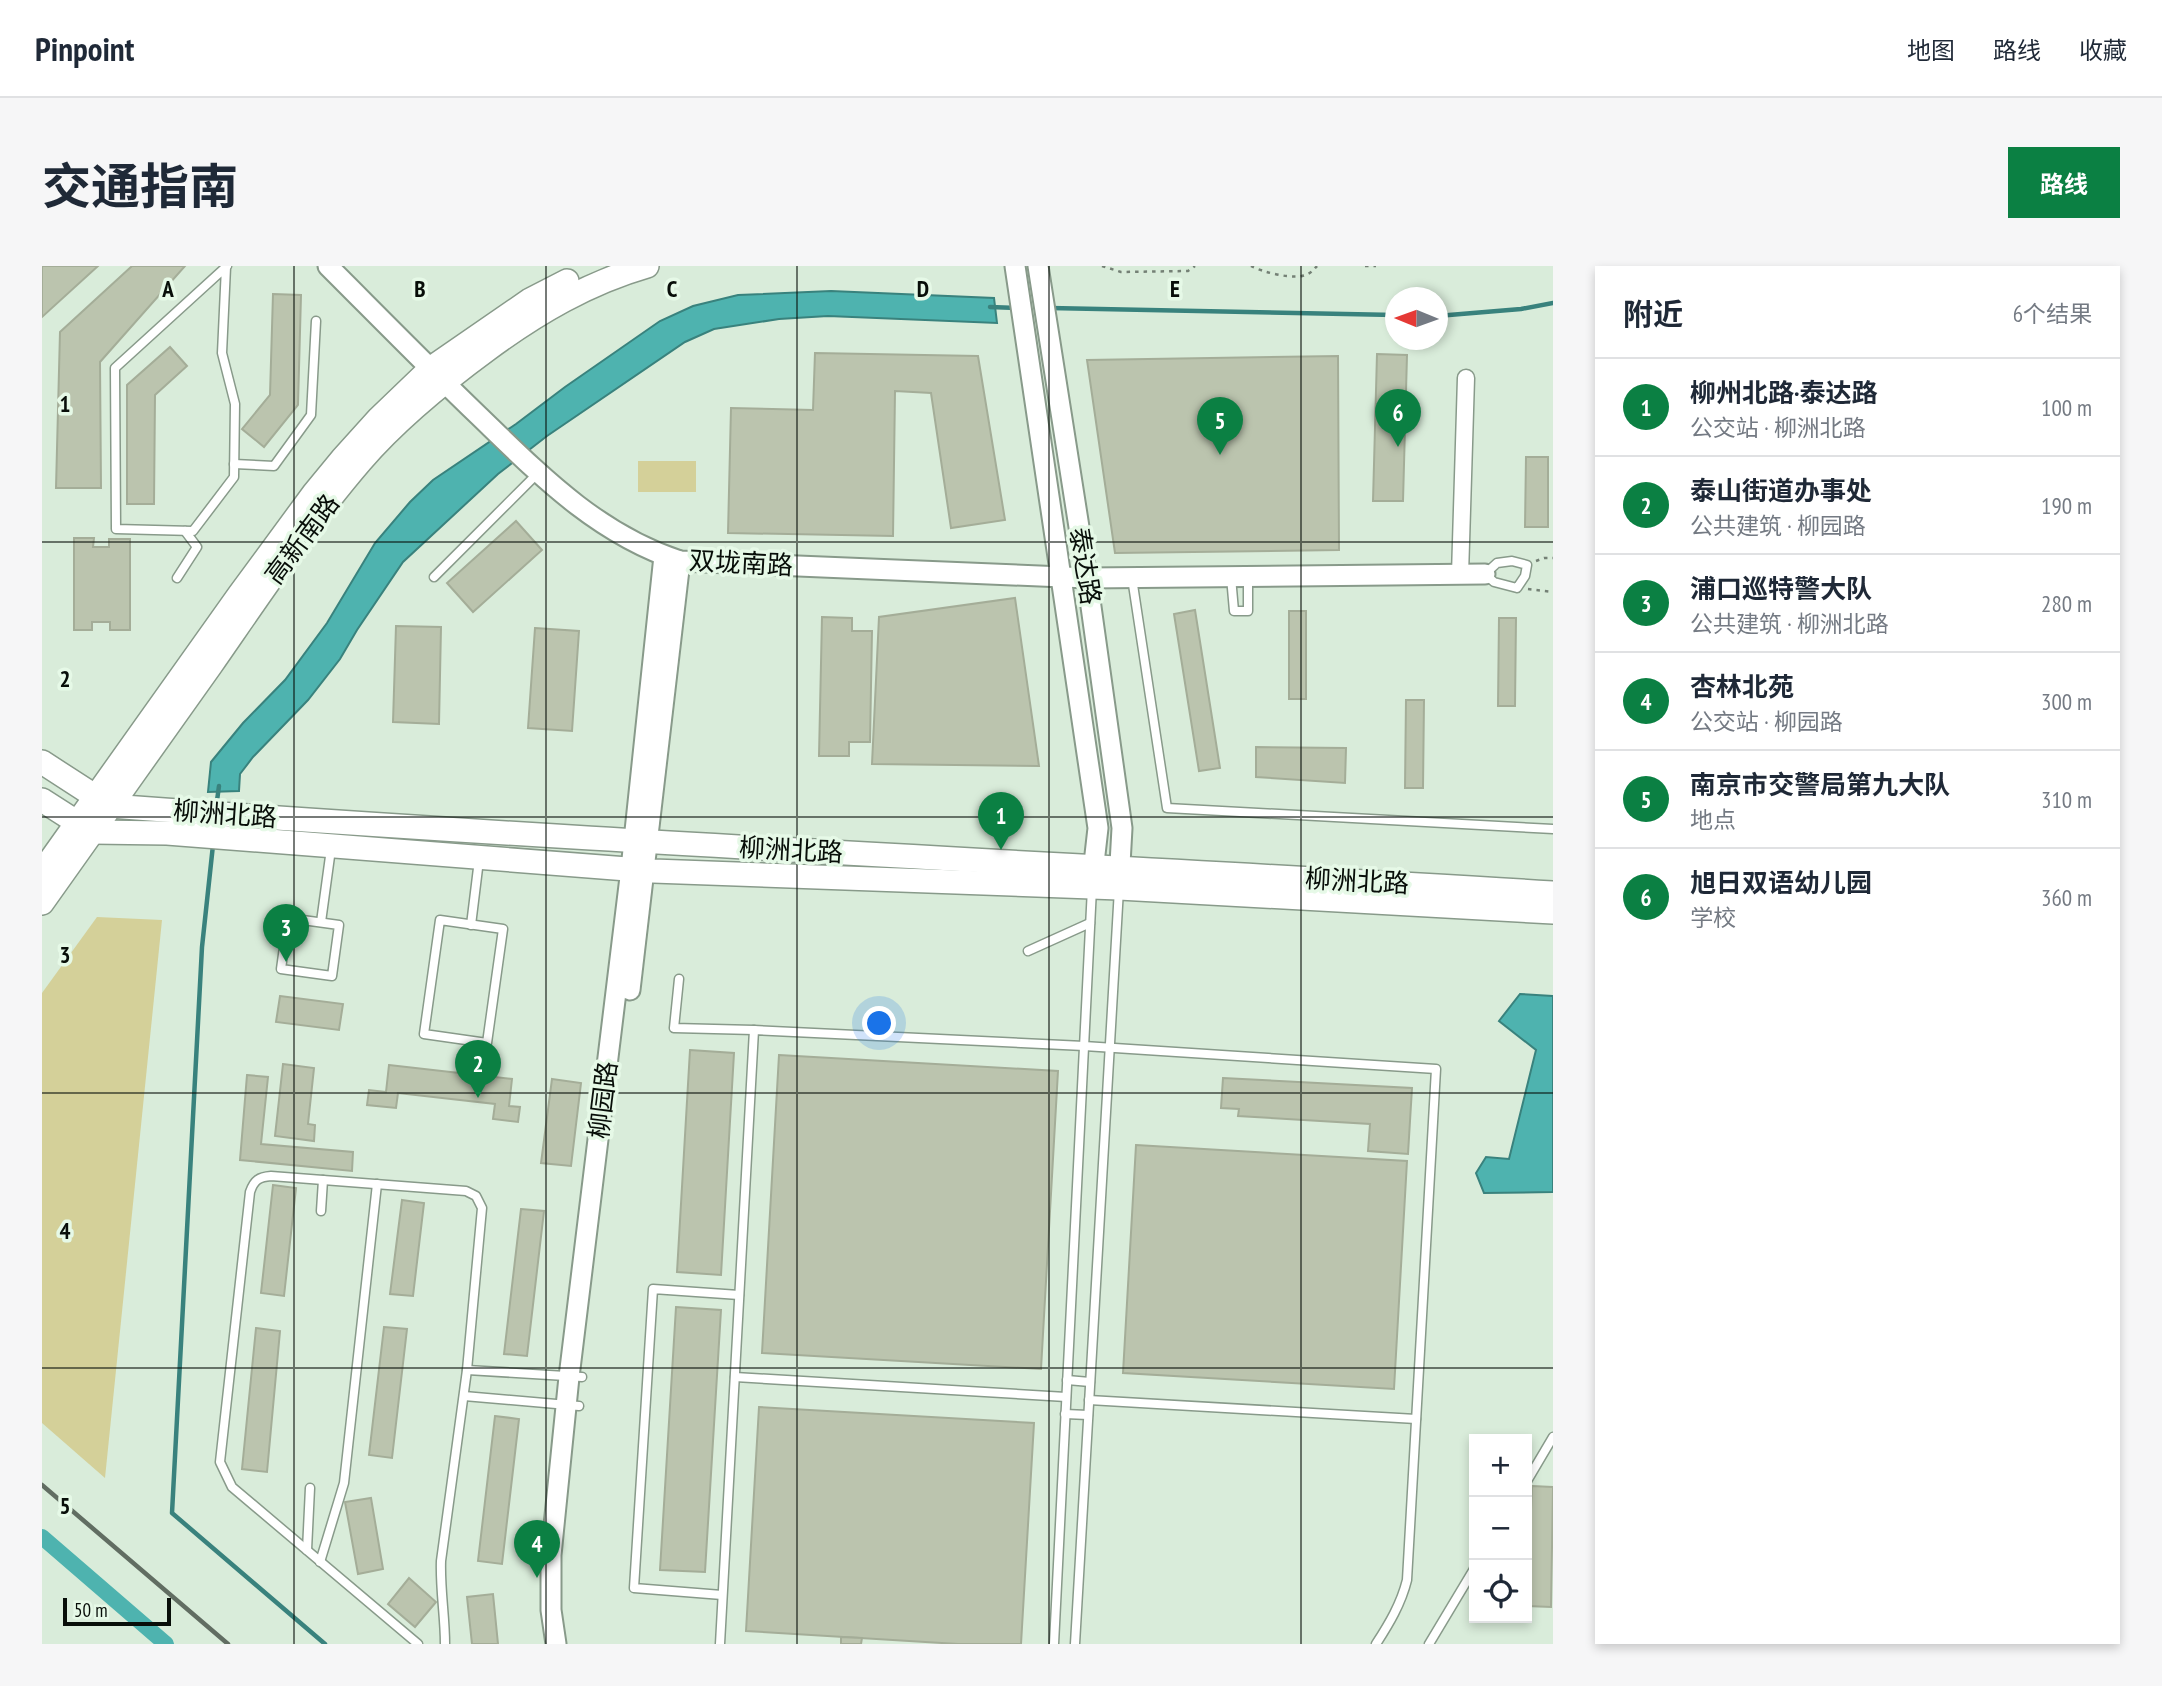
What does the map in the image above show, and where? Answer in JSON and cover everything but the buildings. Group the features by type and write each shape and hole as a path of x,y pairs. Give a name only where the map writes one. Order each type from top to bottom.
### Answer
{"main road":[{"name":"高新南路","path":"42,872 84,827 296,543 362,460 403,418 436,375 530,300 598,266"},
{"name":"高新南路","path":"436,375 564,298 603,280 646,266"},
{"name":"柳洲北路","path":"42,762 103,801 169,821"},
{"path":"42,800 84,827"},
{"name":"柳洲北路","path":"84,827 169,821 263,829 641,841 1093,876"},
{"name":"高新南路","path":"42,903 84,827"},
{"name":"柳洲北路","path":"263,829 331,845 638,869 1093,876 1553,893"},
{"name":"柳洲北路","path":"1119,877 1553,912"}],"street":[{"name":"双垅南路","path":"328,266 436,375 565,498 604,524 672,558 1061,578 1485,574"},
{"name":"泰达路","path":"1015,266 1098,828 1093,876"},
{"name":"泰达路","path":"1038,266 1087,578 1122,828 1119,877"},
{"path":"1460,575 1466,378"},
{"name":"柳园路","path":"556,1644 550,1583 638,869 672,558"},
{"name":"柳园路","path":"569,1644 562,1608 561,1577 573,1405"}],"lane":[{"path":"226,266 222,354 235,404 234,477 193,531 116,529 116,369 226,266"},
{"path":"234,464 274,466 311,415 316,321"},
{"path":"434,577 535,470"},
{"path":"177,578 197,547 185,531"},
{"path":"1512,561 1527,565 1525,576 1517,587 1493,582 1485,574 1497,563 1512,561"},
{"path":"1132,578 1167,808 1553,829"},
{"path":"321,922 331,845"},
{"path":"471,925 479,857"},
{"path":"1054,1644 1093,876"},
{"path":"1075,1644 1119,877"},
{"path":"288,918 321,922 339,925 332,976 281,969 288,918"},
{"path":"440,920 471,925 503,929 487,1043 424,1034 440,920"},
{"path":"1028,951 1090,923"},
{"path":"679,979 674,1028 1084,1046 1436,1069 1407,1580 1397,1610 1376,1644"},
{"path":"720,1644 754,1030"},
{"path":"418,1644 232,1487 220,1462 250,1192 253,1183 262,1177 466,1191 476,1196 482,1208 467,1370 442,1561 444,1644"},
{"path":"321,1211 323,1180"},
{"path":"320,1562 344,1483 377,1184"},
{"path":"722,1595 634,1588 653,1289 739,1295"},
{"path":"467,1370 576,1377"},
{"path":"735,1377 1066,1397"},
{"path":"1067,1380 1090,1382"},
{"path":"464,1396 573,1405"},
{"path":"1089,1400 1416,1419"},
{"path":"1065,1414 1088,1415"},
{"path":"1532,1473 1553,1437"},
{"path":"307,1550 310,1488"},
{"path":"1429,1644 1469,1577"}],"path":[{"path":"1102,266 1121,272 1188,271 1195,266"},
{"path":"1251,266 1264,273 1297,275 1308,275 1317,266"},
{"path":"1365,266 1376,266"},
{"path":"1527,565 1544,558 1553,558"},
{"path":"1517,587 1553,592"}],"shaded area":[{"path":"638,461 696,461 696,492 638,492"},
{"path":"97,917 162,920 105,1478 42,1423 42,993"}],"water":[{"path":"831,291 994,298 997,323 828,316 779,319 714,329 685,342 547,436 498,474 403,562 340,659 308,700 240,774 239,791 208,792 211,762 243,723 285,680 327,623 375,543 433,480 660,321 693,306 738,295"},
{"path":"1520,994 1553,996 1553,1192 1484,1193 1476,1173 1486,1157 1509,1159 1536,1050 1499,1021"}],"waterway":[{"path":"1448,315 1521,309 1553,303"},
{"path":"990,307 1017,308"},
{"path":"1050,308 1385,315"},
{"path":"216,808 219,786"},
{"path":"213,845 202,947 172,1513 325,1644"},
{"path":"42,1537 166,1644"}],"railway":[{"path":"42,1485 228,1644"}],"place":[{"name":"旭日双语幼儿园","path":"1398,447"},
{"name":"南京市交警局第九大队","path":"1220,455"},
{"name":"柳州北路·泰达路","path":"1001,850"},
{"name":"浦口巡特警大队","path":"286,962"},
{"name":"泰山街道办事处","path":"478,1098"},
{"name":"杏林北苑","path":"537,1578"}]}
